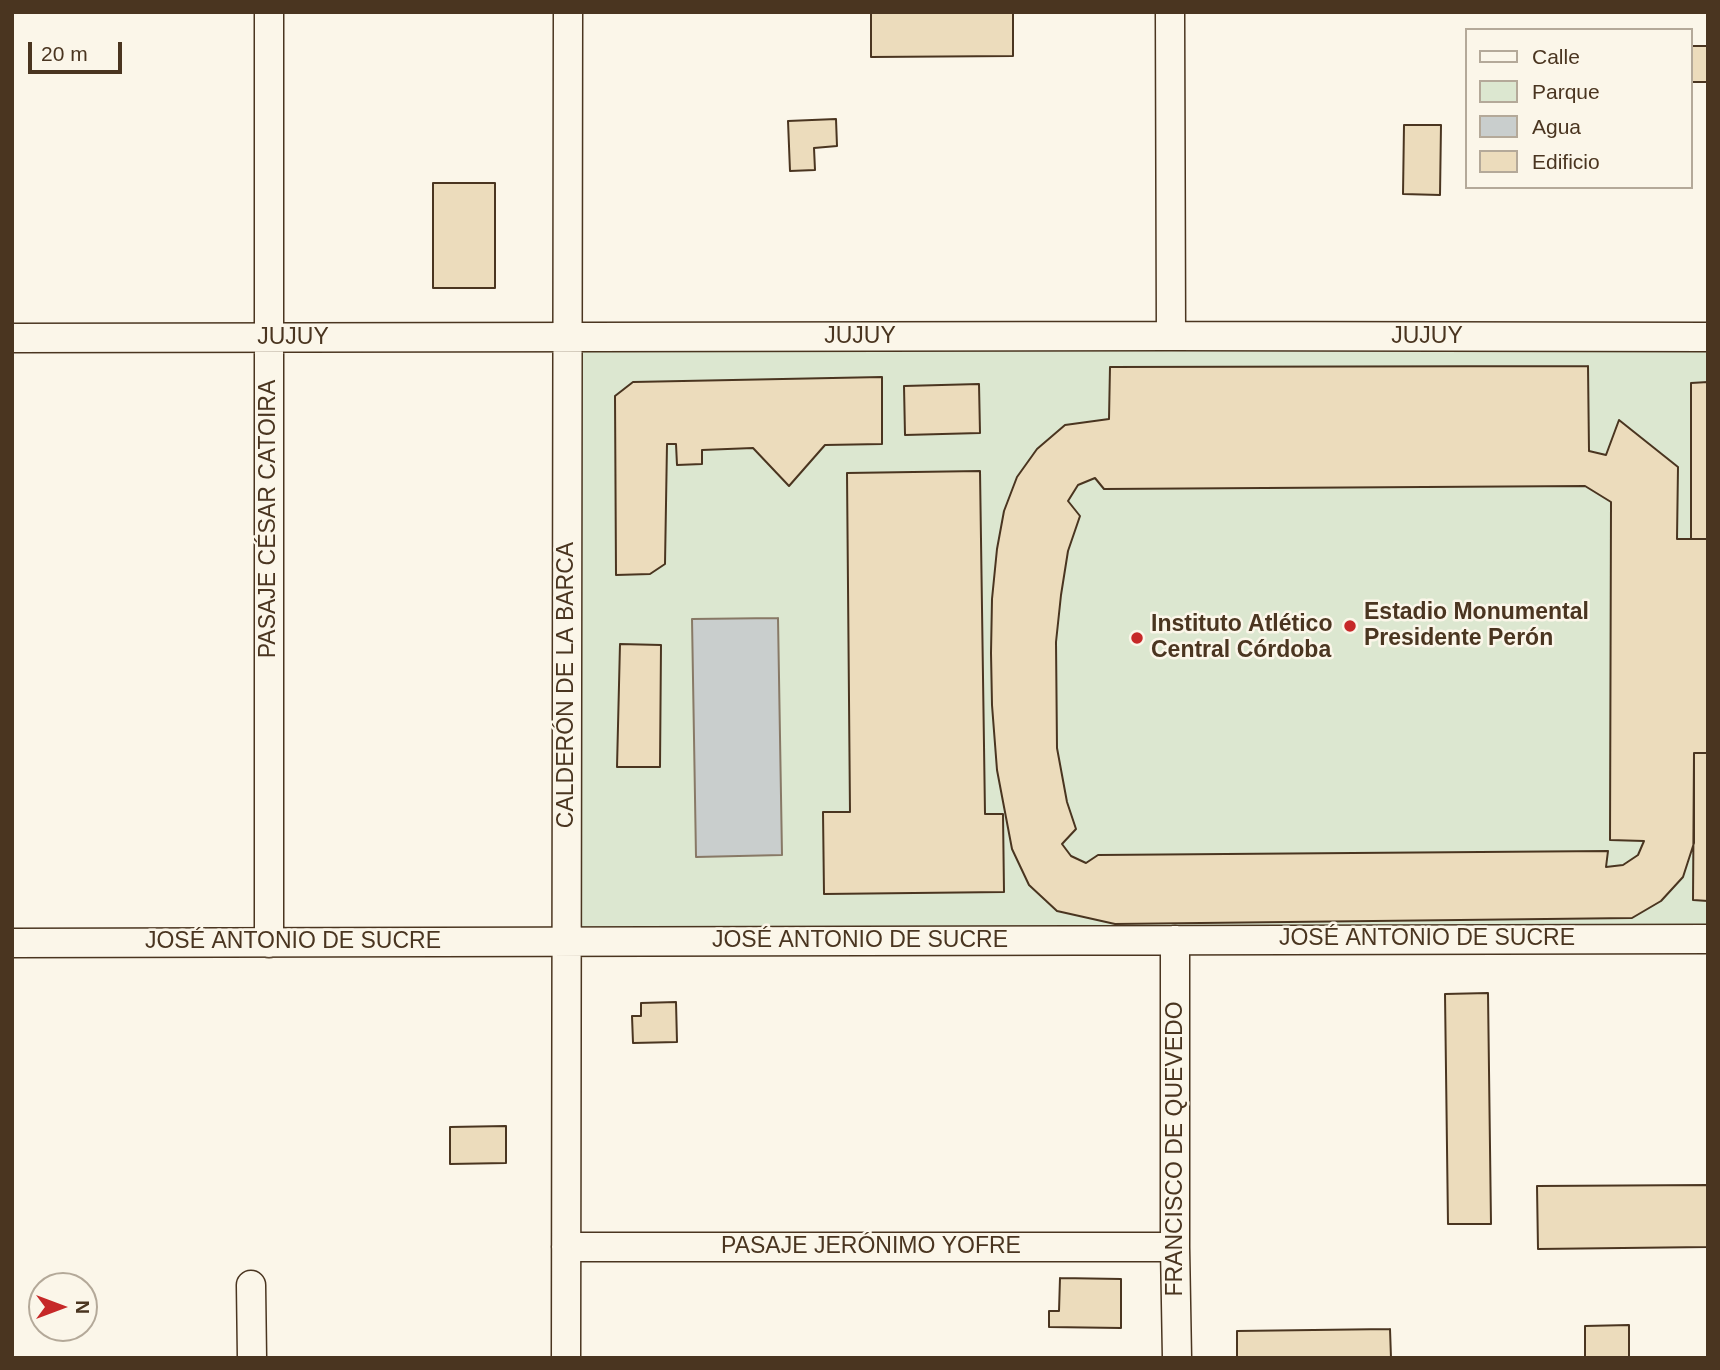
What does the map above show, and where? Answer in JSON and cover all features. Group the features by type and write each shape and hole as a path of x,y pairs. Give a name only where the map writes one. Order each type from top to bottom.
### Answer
{"street":[{"name":"PASAJE CÉSAR CATOIRA","path":"269,12 269,943"},
{"name":"CALDERÓN DE LA BARCA","path":"566,1358 568,12"},
{"path":"1170,12 1171,336"},
{"name":"JUJUY","path":"12,338 1708,337"},
{"name":"JOSÉ ANTONIO DE SUCRE","path":"12,943 1708,939"},
{"name":"FRANCISCO DE QUEVEDO","path":"1175,940 1177,1358"},
{"name":"PASAJE JERÓNIMO YOFRE","path":"566,1247 1175,1247"},
{"path":"251,1285 252,1358"}],"green space":[{"name":"Instituto Atlético Central Córdoba","path":"1708,337 1708,939 566,942 567,338"}],"water":[{"path":"778,618 782,855 696,857 692,619"}],"building":[{"path":"871,12 1013,12 1013,56 871,57"},
{"path":"1692,46 1708,46 1708,82 1692,82"},
{"path":"836,119 837,146 814,148 815,170 790,171 788,121"},
{"path":"1404,125 1441,125 1440,195 1403,194"},
{"path":"433,183 495,183 495,288 433,288"},
{"path":"1588,366 1589,451 1606,455 1619,420 1678,467 1677,539 1708,539 1708,753 1694,753 1694,843 1683,877 1661,901 1632,918 1115,924 1057,911 1029,885 1012,849 997,770 991,653 992,599 997,549 1004,511 1017,477 1037,449 1065,425 1109,419 1110,367","holes":["1095,478 1104,489 1585,486 1611,502 1610,840 1644,841 1638,855 1623,865 1606,867 1608,851 1098,855 1086,863 1071,856 1062,844 1076,829 1067,802 1057,748 1056,642 1068,551 1080,516 1068,501 1078,485"]},
{"path":"882,377 882,444 825,445 789,486 753,448 702,450 702,464 677,465 676,444 667,444 665,564 650,574 616,575 615,396 633,382"},
{"path":"1708,382 1708,539 1691,539 1691,383"},
{"path":"979,384 980,433 905,435 904,386"},
{"path":"980,471 985,814 1003,814 1004,892 824,894 823,812 850,812 847,473"},
{"path":"620,644 661,645 660,767 617,767"},
{"path":"1694,753 1708,753 1708,901 1693,900"},
{"path":"1488,993 1491,1224 1448,1224 1445,994"},
{"path":"676,1002 677,1042 633,1043 632,1016 641,1016 641,1003"},
{"path":"506,1126 506,1163 450,1164 450,1127"},
{"path":"1708,1185 1708,1247 1538,1249 1537,1186"},
{"path":"1060,1278 1121,1279 1121,1328 1049,1327 1049,1311 1059,1311"},
{"path":"1629,1325 1629,1358 1585,1358 1585,1326"},
{"path":"1390,1329 1391,1358 1237,1358 1237,1331"}],"place":[{"name":"Estadio Monumental Presidente Perón","path":"1350,626"},
{"name":"Instituto Atlético Central Córdoba","path":"1137,638"}]}
